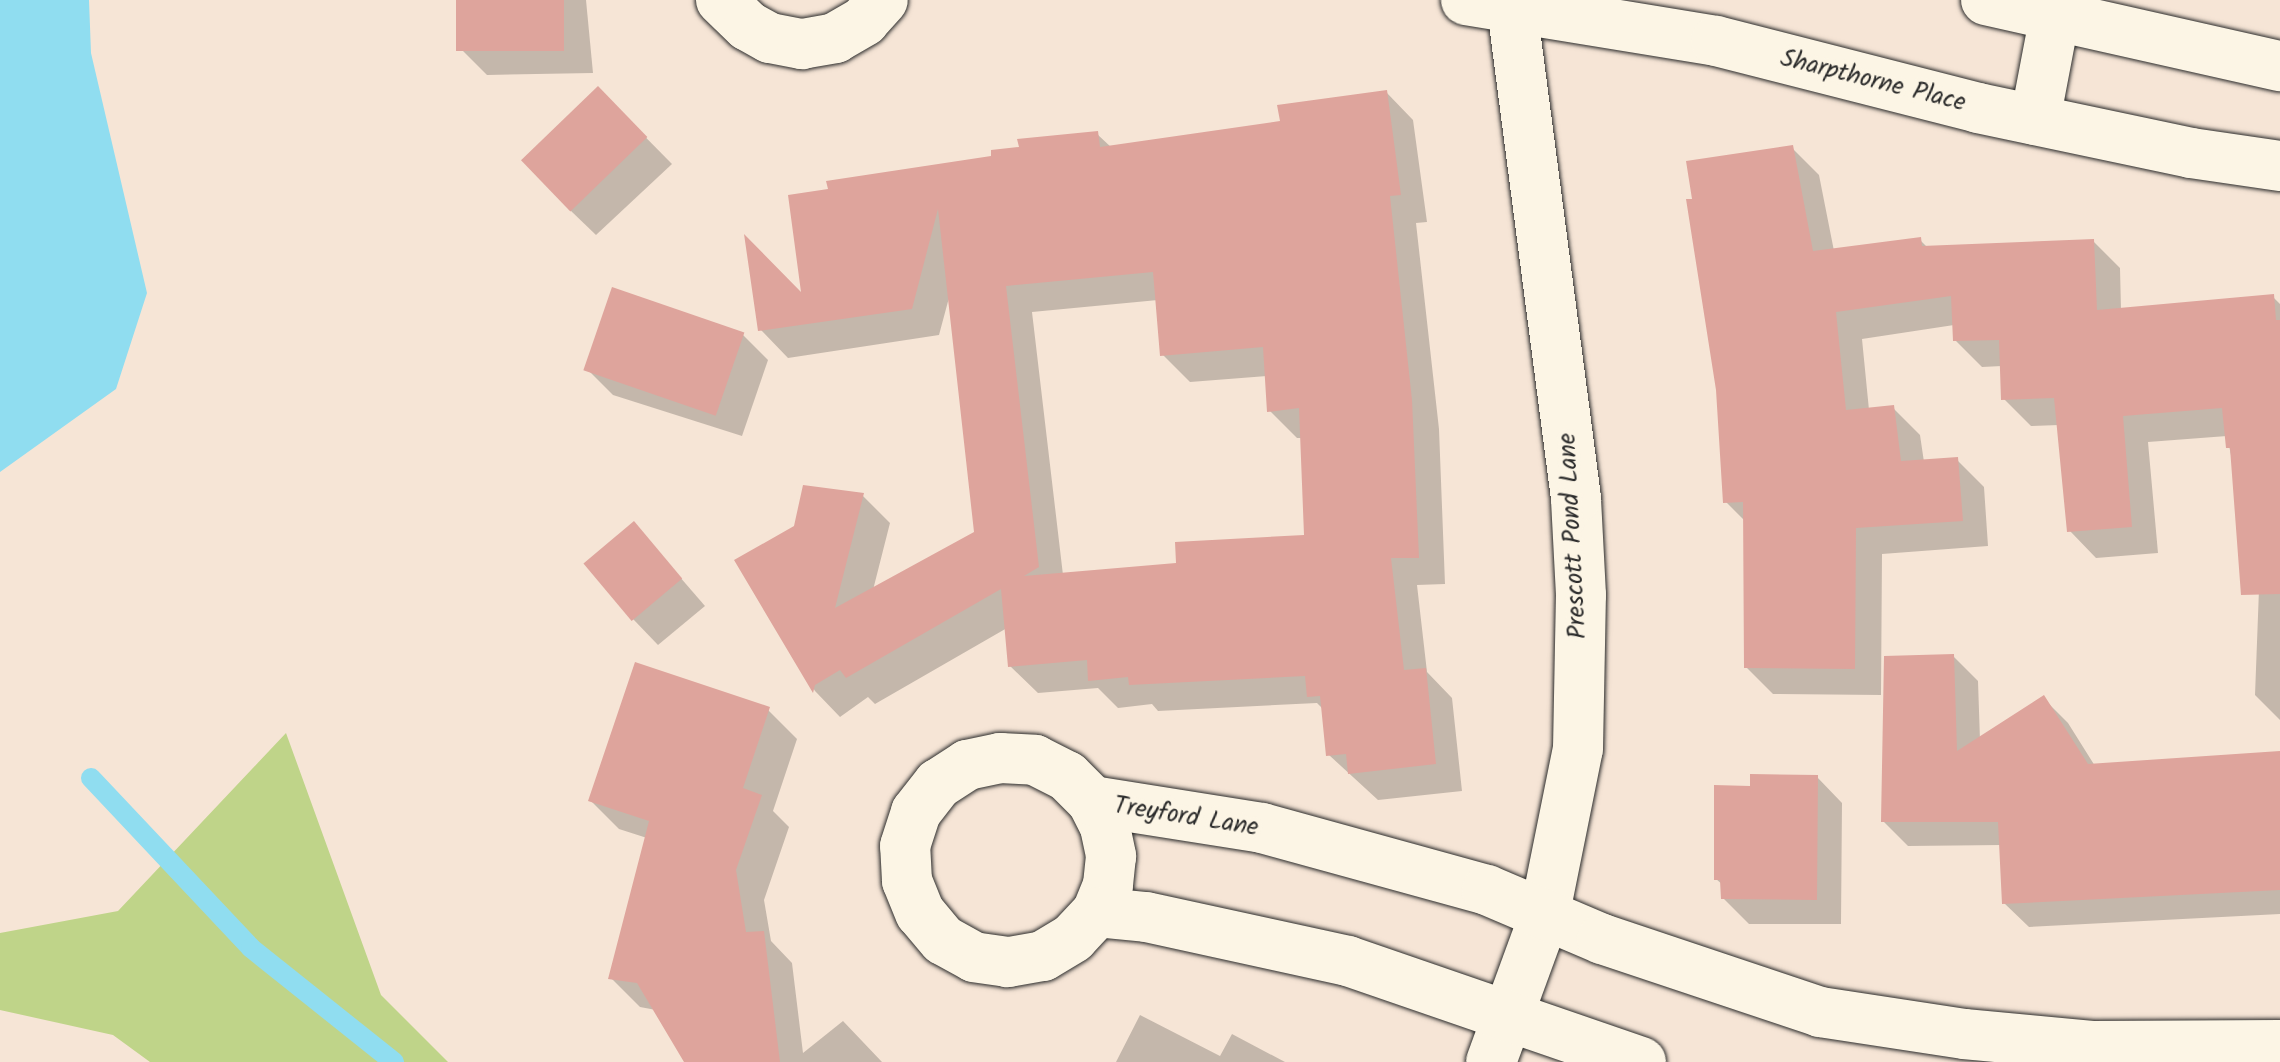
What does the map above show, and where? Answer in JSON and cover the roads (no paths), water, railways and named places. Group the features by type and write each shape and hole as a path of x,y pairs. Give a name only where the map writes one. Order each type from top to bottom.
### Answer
{"street":[{"path":"721,0 748,26 770,38 802,44 835,38 864,21 883,0"},
{"path":"1986,0 2280,66"},
{"name":"Sharpthorne Place","path":"1496,2 1716,41 2035,120 2192,154 2280,166"},
{"name":"Prescott Pond Lane","path":"1496,2 1576,498 1581,595 1578,755 1544,917 1501,1040"},
{"path":"2035,120 2056,16"},
{"name":"Treyford Lane","path":"1096,912 1073,938 1043,956 1008,962 974,957 943,940 920,913 907,881 906,846 916,812 938,784 967,765 1000,758 1035,760 1067,776 1092,801 1262,828 1487,890 1544,917 1820,1012 2094,1054 2280,1045"},
{"path":"1092,801 1105,826 1111,856 1108,885 1096,912 1222,932 1348,961 1501,1040 1641,1062"}],"water":[{"path":"0,0 89,0 91,53 147,293 116,389 0,472"}],"waterway":[{"path":"91,778 251,948 394,1062"}]}
